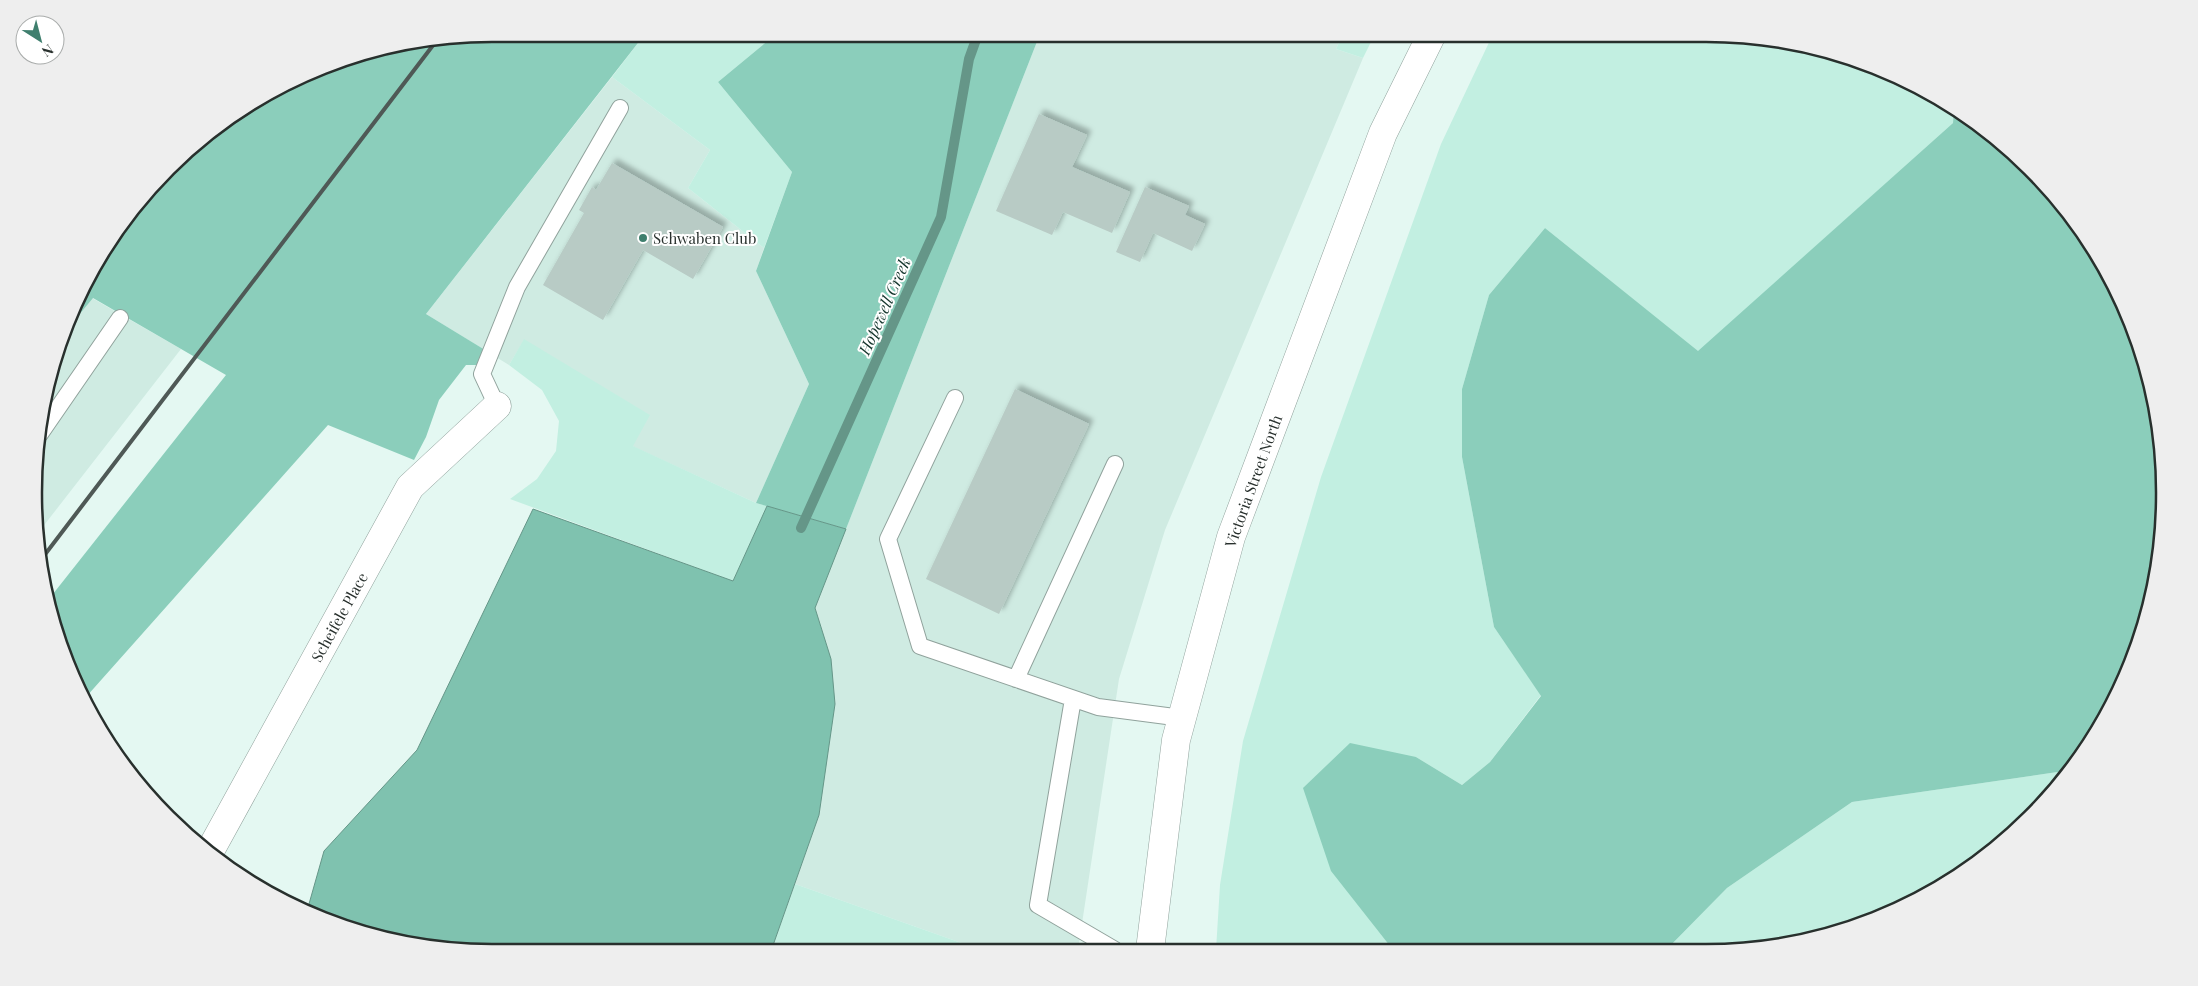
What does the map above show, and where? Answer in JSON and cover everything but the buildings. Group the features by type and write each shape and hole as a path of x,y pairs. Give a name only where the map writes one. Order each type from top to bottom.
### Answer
{"main road":[{"name":"Victoria Street North","path":"1151,944 1176,740 1231,537 1383,132 1428,42"},
{"name":"Scheifele Place","path":"213,845 410,487 497,406"}],"lane":[{"path":"497,406 482,374 517,287 620,108"},
{"path":"48,422 120,318"},
{"path":"955,398 888,539 920,646 1098,708 1182,718"},
{"path":"1016,680 1115,464"},
{"path":"1073,699 1038,906 1104,944"}],"shaded area":[{"path":"493,42 639,42 426,314 485,350 479,365 466,365 439,400 426,437 414,460 328,425 90,693 66,638 54,593 226,375 93,298 81,313 89,294 118,243 154,196 174,174 196,154 243,118 294,89 348,66 405,51 434,46"},
{"path":"639,42 766,42 718,82 792,172 764,248 688,188 710,150 612,77"},
{"path":"766,42 1037,42 846,529 756,503 809,384 756,271 792,172 718,82"},
{"path":"1037,42 1339,42 1336,49 1363,58 1165,530 1119,679 1079,944 964,944 795,884 819,815 831,659 815,608"},
{"path":"1339,42 1371,42 1363,58 1336,49"},
{"path":"1489,42 1705,42 1764,46 1793,51 1850,66 1904,89 1953,117 1953,123 1698,352 1545,228 1489,295 1462,389 1462,457 1494,627 1541,695 1490,762 1462,785 1416,757 1392,944 1216,944 1220,885 1243,741 1321,477 1441,144"},
{"path":"612,77 710,150 688,188 764,248 756,271 809,384 756,503 632,446 649,415 524,340 509,365 426,314"},
{"path":"1953,117 2002,154 2024,174 2044,196 2080,243 2109,294 2121,321 2132,348 2147,405 2152,434 2156,493 2152,552 2147,581 2132,638 2121,665 2109,692 2080,743 2058,772 1852,802 1727,888 1672,944 1388,944 1331,871 1303,788 1350,743 1416,757 1462,785 1490,762 1541,696 1494,627 1462,457 1462,389 1489,295 1545,228 1698,351 1953,123"},
{"path":"92,298 181,349 43,526 43,464 51,405 66,348 81,312"},
{"path":"524,339 650,415 633,446 756,503 767,506 733,581 510,499 537,479 556,451 559,421 542,390 509,365"},
{"path":"767,506 846,529 815,608 831,659 835,704 819,815 773,944 464,943 434,940 376,928 348,920 309,904 324,851 417,750 533,509 733,581"},
{"path":"2058,772 2024,812 2002,832 1955,868 1904,897 1850,920 1793,935 1734,943 1672,944 1727,888 1852,802"},
{"path":"795,884 964,944 774,944"}],"waterway":[{"name":"Hopewell Creek","path":"801,528 941,217 969,59 975,42"}],"railway":[{"path":"46,553 432,46"}],"place":[{"name":"Schwaben Club","path":"643,238"}]}
